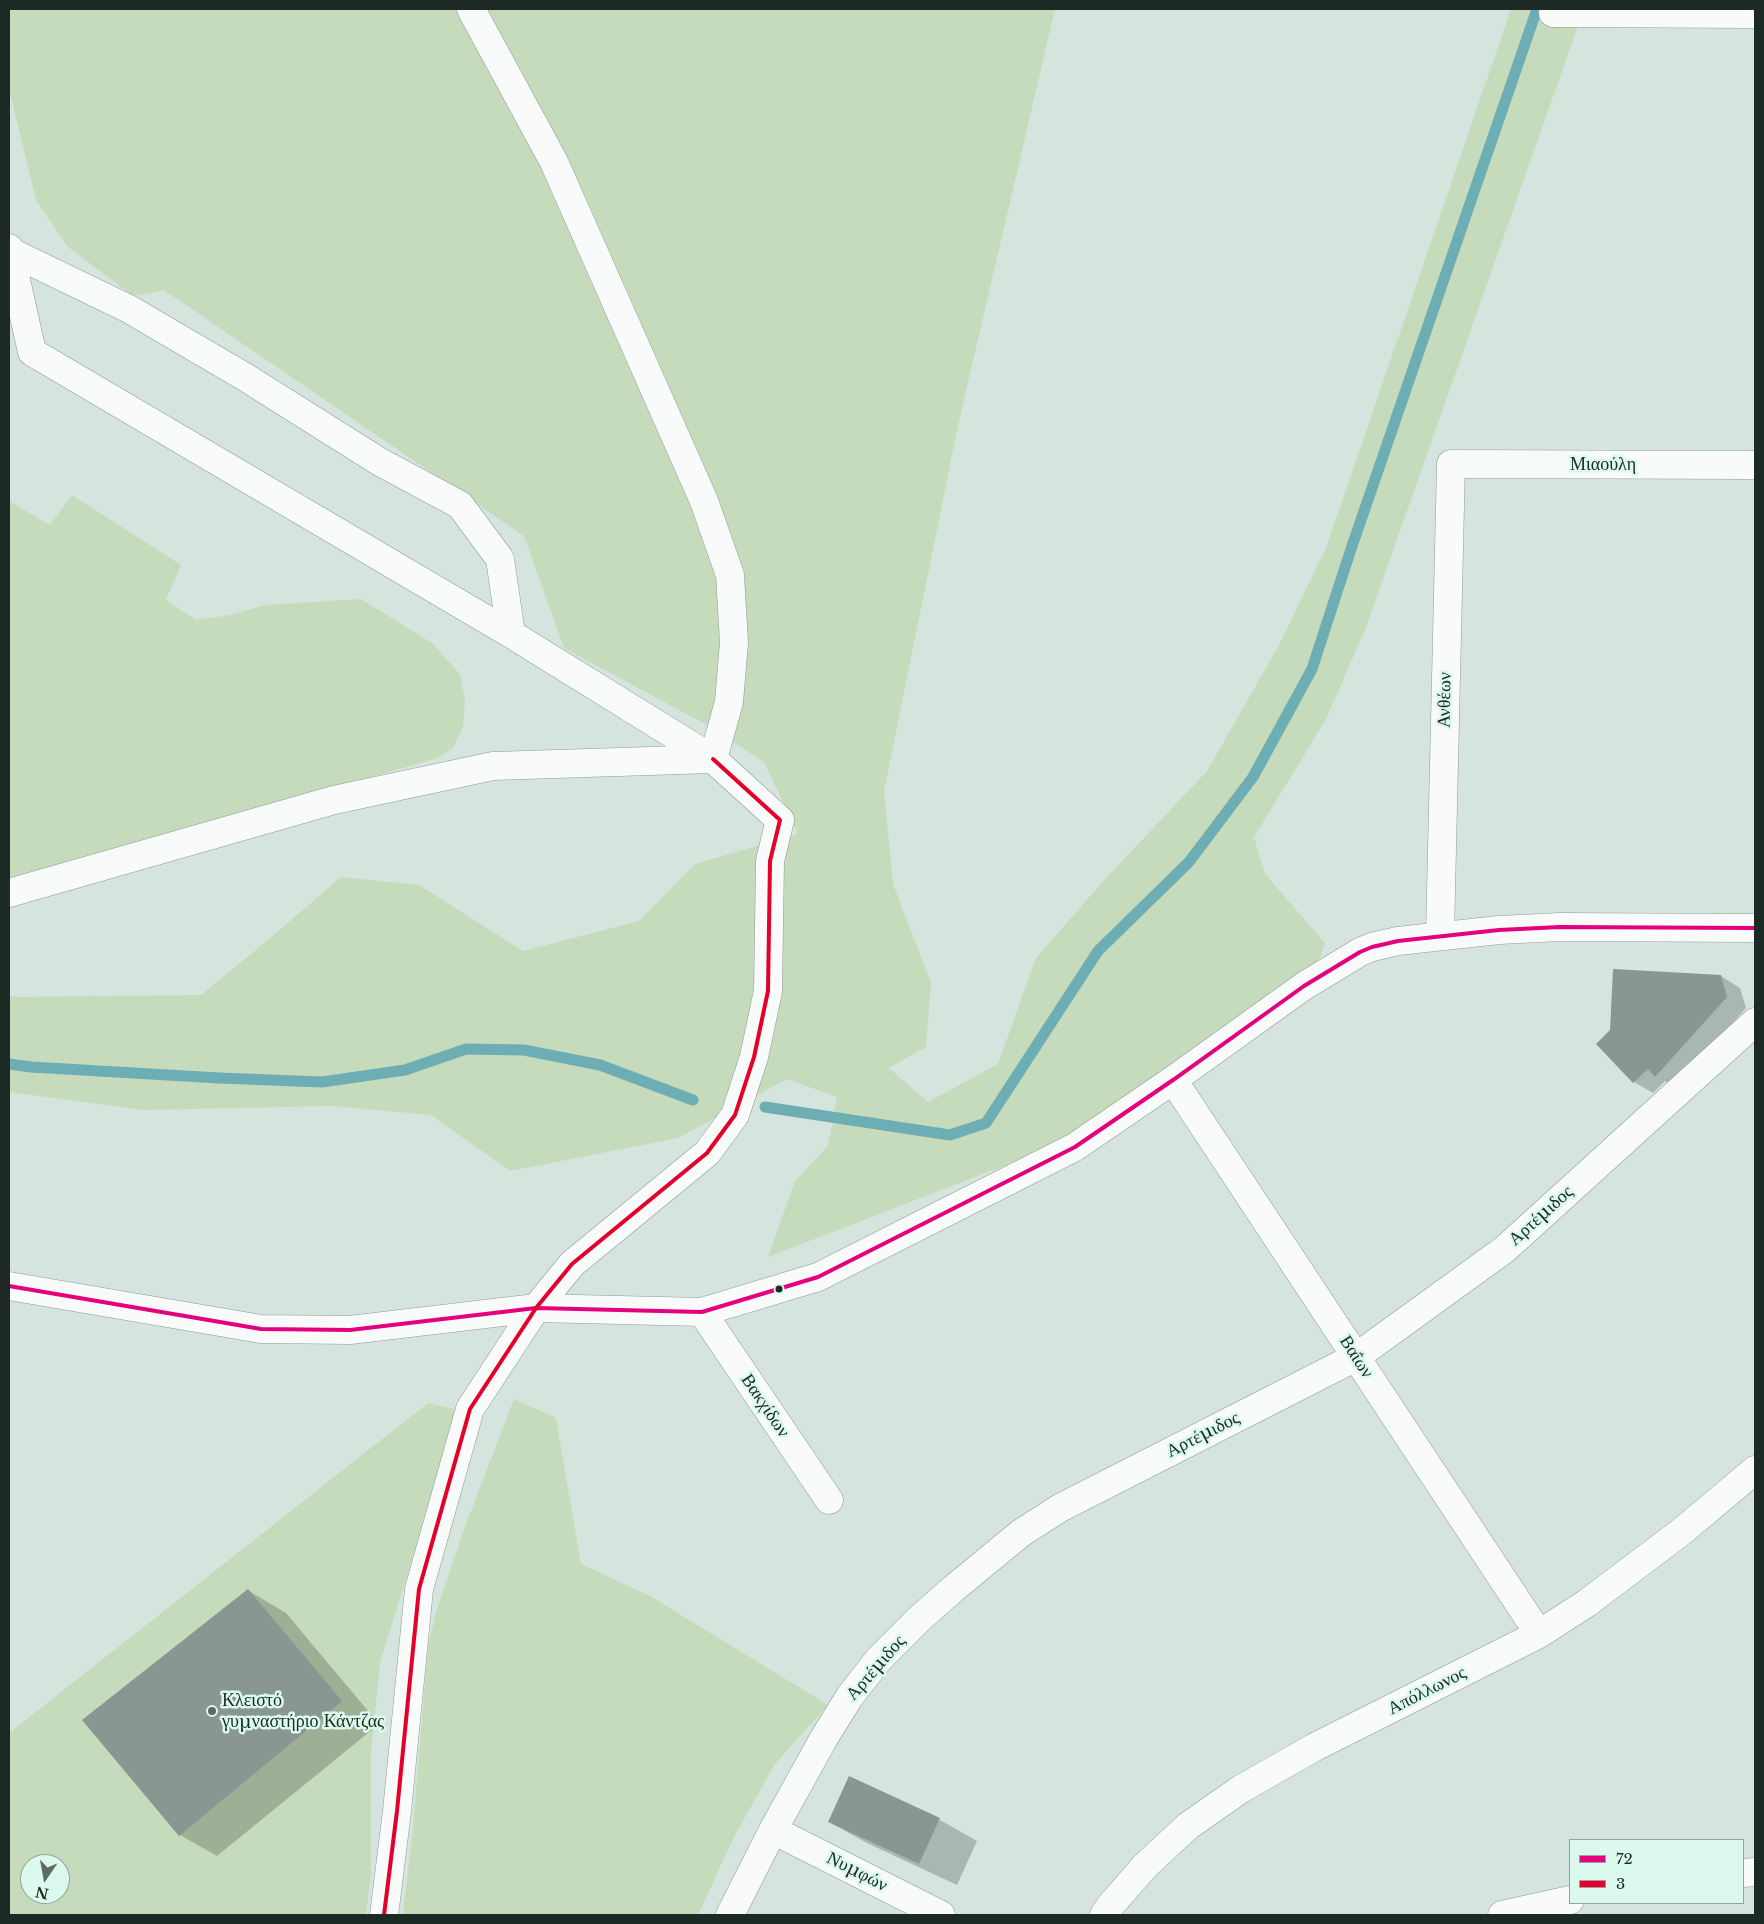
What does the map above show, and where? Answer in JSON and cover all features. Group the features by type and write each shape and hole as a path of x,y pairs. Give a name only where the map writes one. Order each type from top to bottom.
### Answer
{"street":[{"path":"471,9 554,162 704,501 730,575 734,643 729,702 713,760"},
{"path":"1553,13 1755,14"},
{"path":"9,249 129,309 245,377 380,462 460,505 500,560 512,634"},
{"path":"9,249 20,347 512,634 713,760 780,820 770,861 768,991 754,1057 735,1115 707,1153 572,1264 536,1308 470,1409 419,1590 397,1811 384,1915"},
{"name":"Μιαούλη","path":"1450,464 1755,465"},
{"name":"Ανθέων","path":"1440,935 1450,464"},
{"path":"9,893 334,800 493,766 713,760"},
{"path":"9,1286 261,1329 350,1330 536,1308 702,1312 818,1276 1075,1147 1173,1080 1304,986 1360,952 1384,943 1440,935 1560,927 1755,928"},
{"name":"Αρτέμιδος","path":"730,1915 773,1830 850,1696 879,1659 925,1614 1014,1539 1060,1508 1356,1357 1505,1249 1755,1022"},
{"name":"Βαΐων","path":"1173,1080 1539,1634"},
{"name":"Βακχίδων","path":"702,1312 829,1500"},
{"name":"Απόλλωνος","path":"1104,1915 1145,1866 1188,1826 1241,1789 1313,1748 1539,1634 1587,1603 1681,1532 1755,1470"},
{"name":"Νυμφών","path":"773,1830 941,1915"},
{"path":"1502,1915 1569,1900"}],"green space":[{"path":"9,9 1055,9 959,421 884,791 893,884 931,983 926,1047 889,1068 928,1102 998,1064 1036,958 1106,878 1207,771 1279,645 1326,548 1511,9 1584,9 1365,630 1325,721 1254,837 1265,874 1325,943 1319,961 1063,1143 768,1257 795,1181 828,1146 837,1097 787,1079 678,1138 510,1171 431,1115 332,1106 143,1110 9,1092 9,996 201,995 341,877 419,885 523,951 639,921 695,864 798,834 764,762 707,725 564,648 524,536 164,290 133,296 68,247 36,200 9,89"},
{"path":"72,495 181,565 166,600 196,620 230,615 265,605 361,599 432,643 460,674 465,700 463,727 453,748 435,759 9,879 9,501 50,525"},
{"path":"514,1399 556,1418 581,1564 650,1596 828,1705 775,1764 734,1837 698,1915 403,1915 413,1827 428,1647 436,1612 463,1532"},
{"path":"428,1403 458,1410 380,1663 371,1753 371,1873 366,1915 9,1915 9,1733"}],"building":[{"path":"1613,969 1721,975 1727,997 1655,1077 1648,1069 1633,1083 1596,1044 1610,1030"},
{"name":"Κλειστό γυμναστήριο Κάντζας","path":"248,1589 342,1701 179,1836 82,1720"},
{"path":"849,1776 940,1818 919,1864 828,1822"}],"waterway":[{"path":"765,1107 950,1135 986,1123 1098,951 1189,862 1253,777 1312,669 1351,549 1537,9"},
{"path":"9,1064 31,1067 219,1078 322,1082 405,1070 466,1049 524,1050 600,1065 693,1100"}],"transit line":[{"name":"3","path":"384,1915 397,1811 419,1589 470,1409 536,1308 572,1264 707,1153 735,1115 754,1057 768,991 770,861 780,820 713,759"},
{"name":"72","path":"9,1286 261,1329 350,1330 536,1308 702,1312 818,1277 1075,1147 1173,1080 1304,986 1360,952 1372,947 1398,941 1499,930 1560,927 1755,928"}],"place":[{"name":"Κλειστό γυμναστήριο Κάντζας","path":"212,1711"}]}
